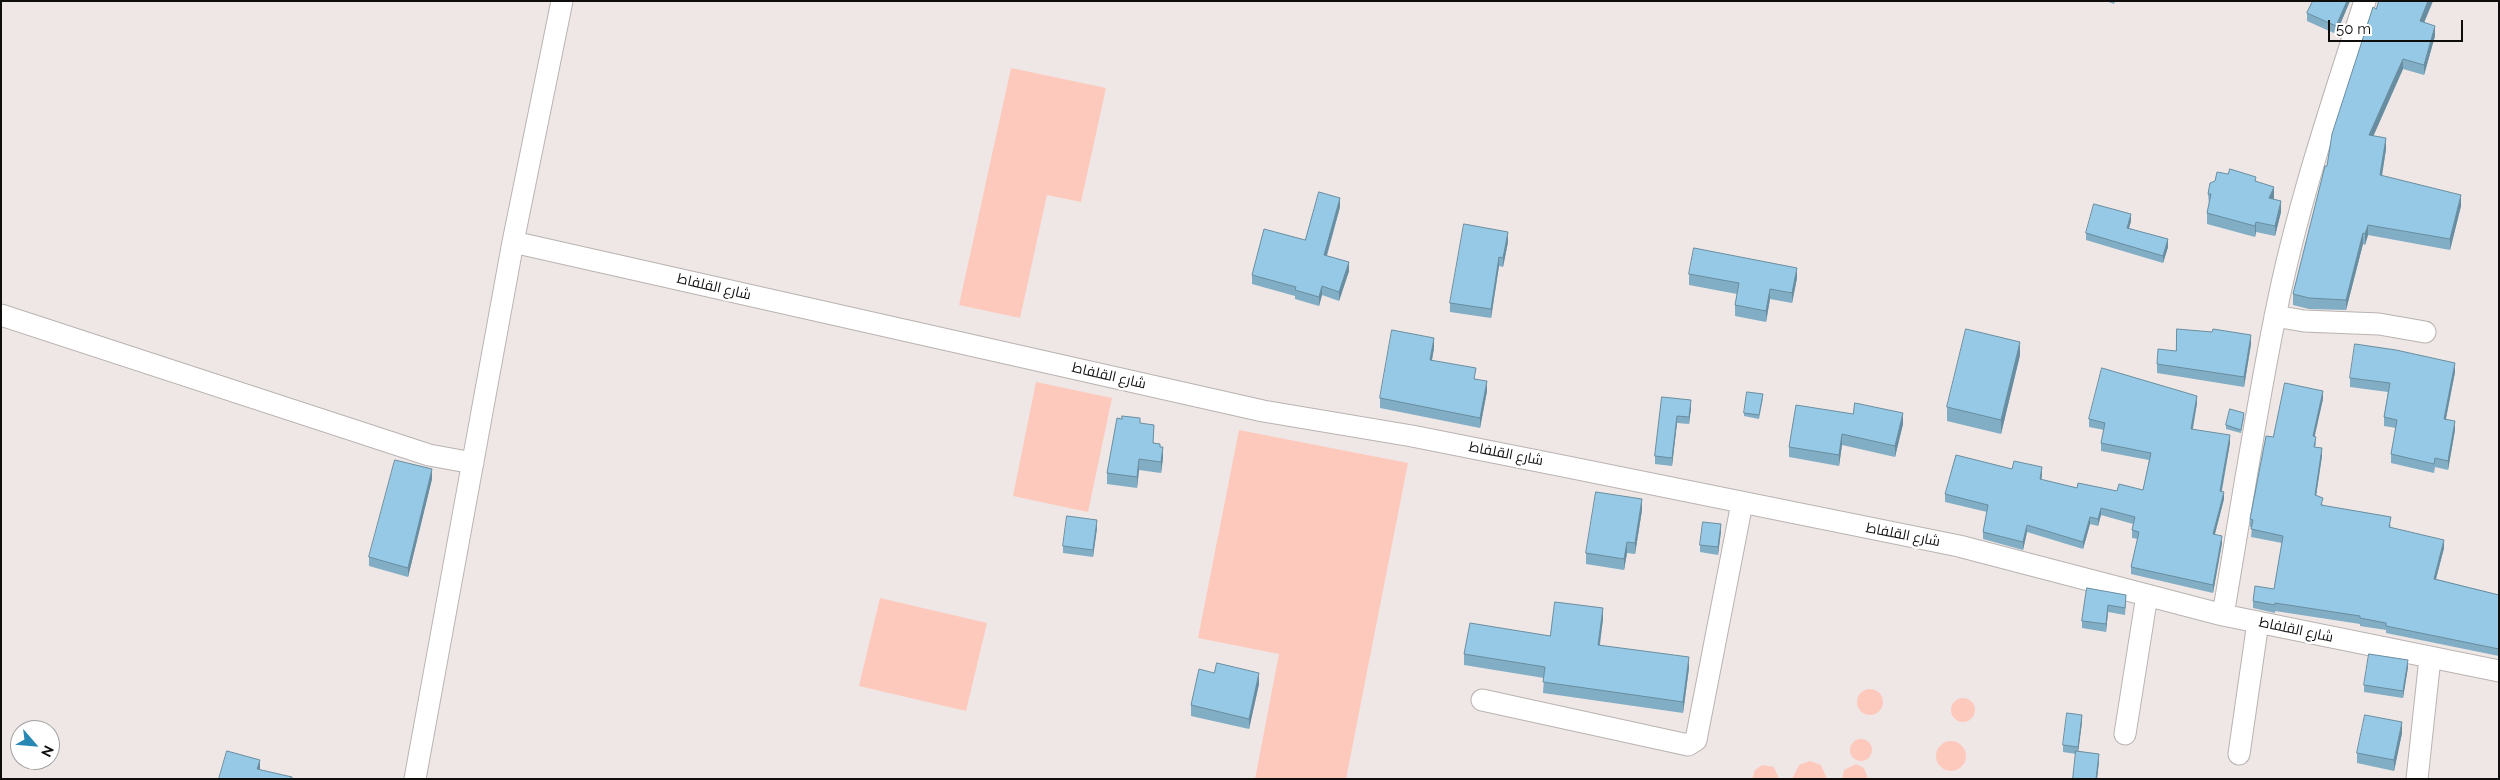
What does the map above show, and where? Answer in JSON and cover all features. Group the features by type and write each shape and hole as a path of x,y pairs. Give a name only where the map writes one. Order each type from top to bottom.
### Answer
{"street":[{"path":"415,779 513,242 562,1"},
{"path":"2223,615 2275,316 2301,210 2336,90 2365,1"},
{"name":"شارع القلفاط","path":"513,242 1263,411 1421,438 1958,546 2223,615 2499,671"},
{"path":"1,315 429,455 473,463"},
{"path":"2275,316 2304,321 2379,324 2425,332"},
{"path":"1482,700 1688,745 1696,740 1742,503"},
{"path":"2125,734 2147,595"},
{"path":"2239,754 2258,622"},
{"path":"2417,779 2430,658"}],"shaded area":[{"path":"1011,68 1106,88 1081,202 1047,195 1020,318 959,305"},
{"path":"1036,382 1112,398 1088,512 1013,496"},
{"path":"1239,430 1408,463 1346,779 1255,779 1279,654 1198,638"},
{"path":"880,598 987,623 966,711 859,686"},
{"path":"1870,689 1879,693 1883,702 1879,711 1870,715 1861,711 1857,702 1861,693"},
{"path":"1963,698 1968,699 1974,705 1974,715 1968,721 1963,722 1958,721 1952,715 1951,710 1952,705 1958,699"},
{"path":"1861,739 1869,742 1872,750 1869,758 1861,761 1853,758 1850,750 1853,742"},
{"path":"1951,741 1961,746 1966,756 1961,766 1951,771 1941,766 1936,756 1941,746"},
{"path":"1810,761 1821,765 1827,779 1792,779 1799,765"},
{"path":"1856,764 1864,768 1868,779 1842,779 1844,770"},
{"path":"1762,765 1774,767 1779,779 1752,779 1755,770"}],"building":[{"path":"2313,1 2347,1 2336,26 2307,13"},
{"path":"2379,1 2428,1 2420,21 2435,26 2424,65 2403,59 2369,135 2386,138 2380,175 2461,195 2450,239 2368,225 2365,234 2363,233 2346,300 2309,298 2293,294 2325,166 2327,166 2332,134 2373,7 2376,9"},
{"path":"2230,169 2256,177 2255,181 2274,187 2269,198 2281,201 2275,226 2256,222 2255,226 2207,213 2211,194 2208,194 2210,183 2215,181 2217,172 2228,174"},
{"path":"1319,192 1340,198 1324,255 1349,262 1339,292 1322,286 1319,297 1295,290 1296,287 1252,275 1264,229 1305,240"},
{"path":"2094,204 2131,214 2127,228 2168,239 2163,256 2086,233"},
{"path":"1464,224 1508,232 1503,258 1499,257 1491,309 1450,303"},
{"path":"1694,248 1797,268 1792,293 1770,289 1766,311 1735,305 1739,283 1689,274"},
{"path":"1966,329 2020,342 2001,420 1947,407"},
{"path":"2177,329 2212,332 2213,329 2251,335 2244,377 2157,364 2158,349 2176,351"},
{"path":"1392,330 1434,338 1430,360 1476,368 1474,379 1487,381 1480,418 1380,398"},
{"path":"2355,344 2396,350 2455,363 2444,419 2455,421 2448,461 2435,458 2434,464 2391,454 2397,420 2384,417 2390,383 2350,378"},
{"path":"2102,368 2197,396 2191,429 2230,435 2220,491 2224,492 2213,534 2222,536 2213,585 2131,567 2139,532 2132,530 2135,517 2101,508 2098,519 2090,517 2083,542 2027,525 2023,542 1983,532 1988,505 1945,494 1956,455 2012,469 2014,461 2042,467 2040,479 2077,488 2078,483 2117,491 2119,484 2143,490 2151,453 2101,443 2105,423 2089,419"},
{"path":"2285,383 2323,391 2313,436 2316,437 2314,447 2322,448 2315,495 2323,498 2321,505 2391,517 2389,527 2444,540 2434,579 2499,595 2499,649 2386,626 2386,623 2360,618 2360,616 2253,601 2255,586 2274,589 2283,536 2251,529 2253,520 2250,519 2266,436 2273,437"},
{"path":"1747,392 1763,394 1759,415 1744,413"},
{"path":"1662,397 1691,400 1689,417 1677,416 1672,458 1655,456"},
{"path":"1855,403 1903,413 1895,446 1842,434 1839,455 1789,447 1796,405 1853,414"},
{"path":"2230,409 2244,413 2241,430 2226,425"},
{"path":"1122,416 1140,418 1140,423 1154,425 1153,443 1160,444 1160,447 1163,447 1161,462 1139,459 1137,477 1107,473 1117,418 1122,419"},
{"path":"395,460 432,469 408,568 369,557"},
{"path":"1596,492 1642,499 1635,543 1627,542 1624,559 1586,553"},
{"path":"1067,516 1097,520 1093,550 1063,546"},
{"path":"1703,522 1721,524 1718,547 1700,545"},
{"path":"2087,588 2126,595 2125,608 2108,605 2106,624 2082,621"},
{"path":"1555,602 1603,608 1598,645 1689,657 1683,702 1543,682 1545,667 1464,654 1470,623 1550,636"},
{"path":"2369,654 2408,660 2403,691 2364,685"},
{"path":"1217,663 1259,673 1249,719 1191,705 1199,669 1214,673"},
{"path":"2067,713 2082,715 2078,747 2063,745"},
{"path":"2365,715 2402,722 2394,760 2357,753"},
{"path":"227,751 260,760 257,769 292,777 292,779 219,779"},
{"path":"2076,751 2099,754 2096,779 2073,779"}]}
